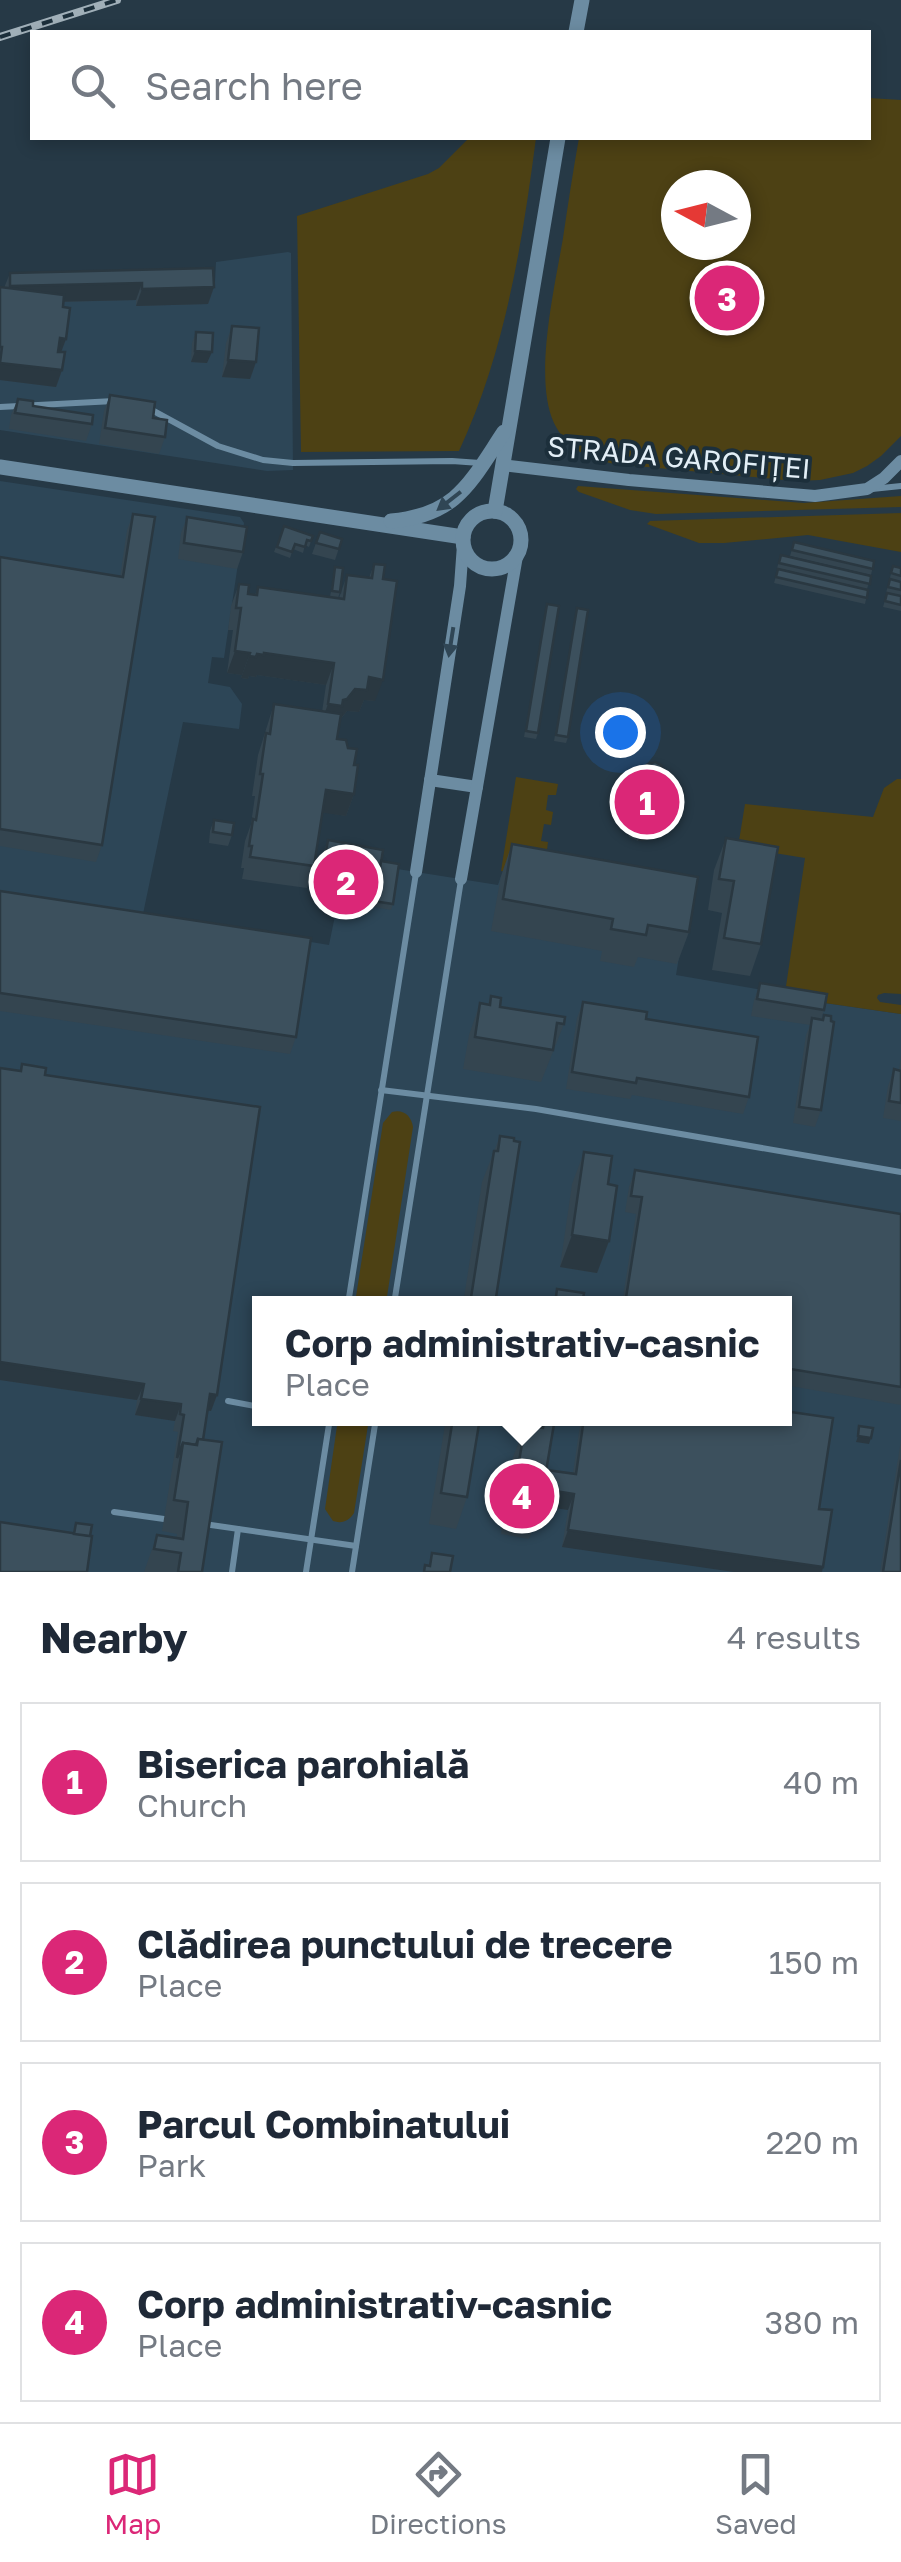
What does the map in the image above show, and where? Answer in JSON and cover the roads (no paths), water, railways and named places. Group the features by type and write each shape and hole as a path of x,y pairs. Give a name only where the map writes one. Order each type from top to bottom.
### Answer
{"street":[{"path":"576,30 582,0"},
{"path":"494,511 558,140"},
{"path":"355,522 405,520 440,510 465,488 509,425"},
{"path":"867,489 901,461"},
{"name":"STRADA GAROFIȚEI","path":"502,465 791,495 867,489"},
{"path":"0,466 463,541"},
{"path":"416,872 460,586 463,541 470,520 494,511 510,517 521,540 461,879"},
{"path":"463,541 471,561 487,569 504,567 517,556"},
{"path":"430,780 476,788"}],"lane":[{"path":"0,407 124,402"},
{"path":"137,404 218,446 263,460 502,465"},
{"path":"867,489 901,486"},
{"path":"349,1296 416,872"},
{"path":"395,1296 461,879"},
{"path":"381,1090 536,1109 901,1172"},
{"path":"228,1401 252,1406"},
{"path":"306,1572 328,1426"},
{"path":"352,1572 375,1426"},
{"path":"114,1512 164,1519"},
{"path":"202,1524 356,1546"},
{"path":"232,1572 238,1529"}],"railway":[{"path":"0,37 117,0"}],"place":[{"name":"Parcul Combinatului","path":"727,298"},
{"name":"Biserica parohială","path":"647,802"},
{"name":"Clădirea punctului de trecere","path":"346,882"},
{"name":"Corp administrativ-casnic","path":"522,1496"}]}
